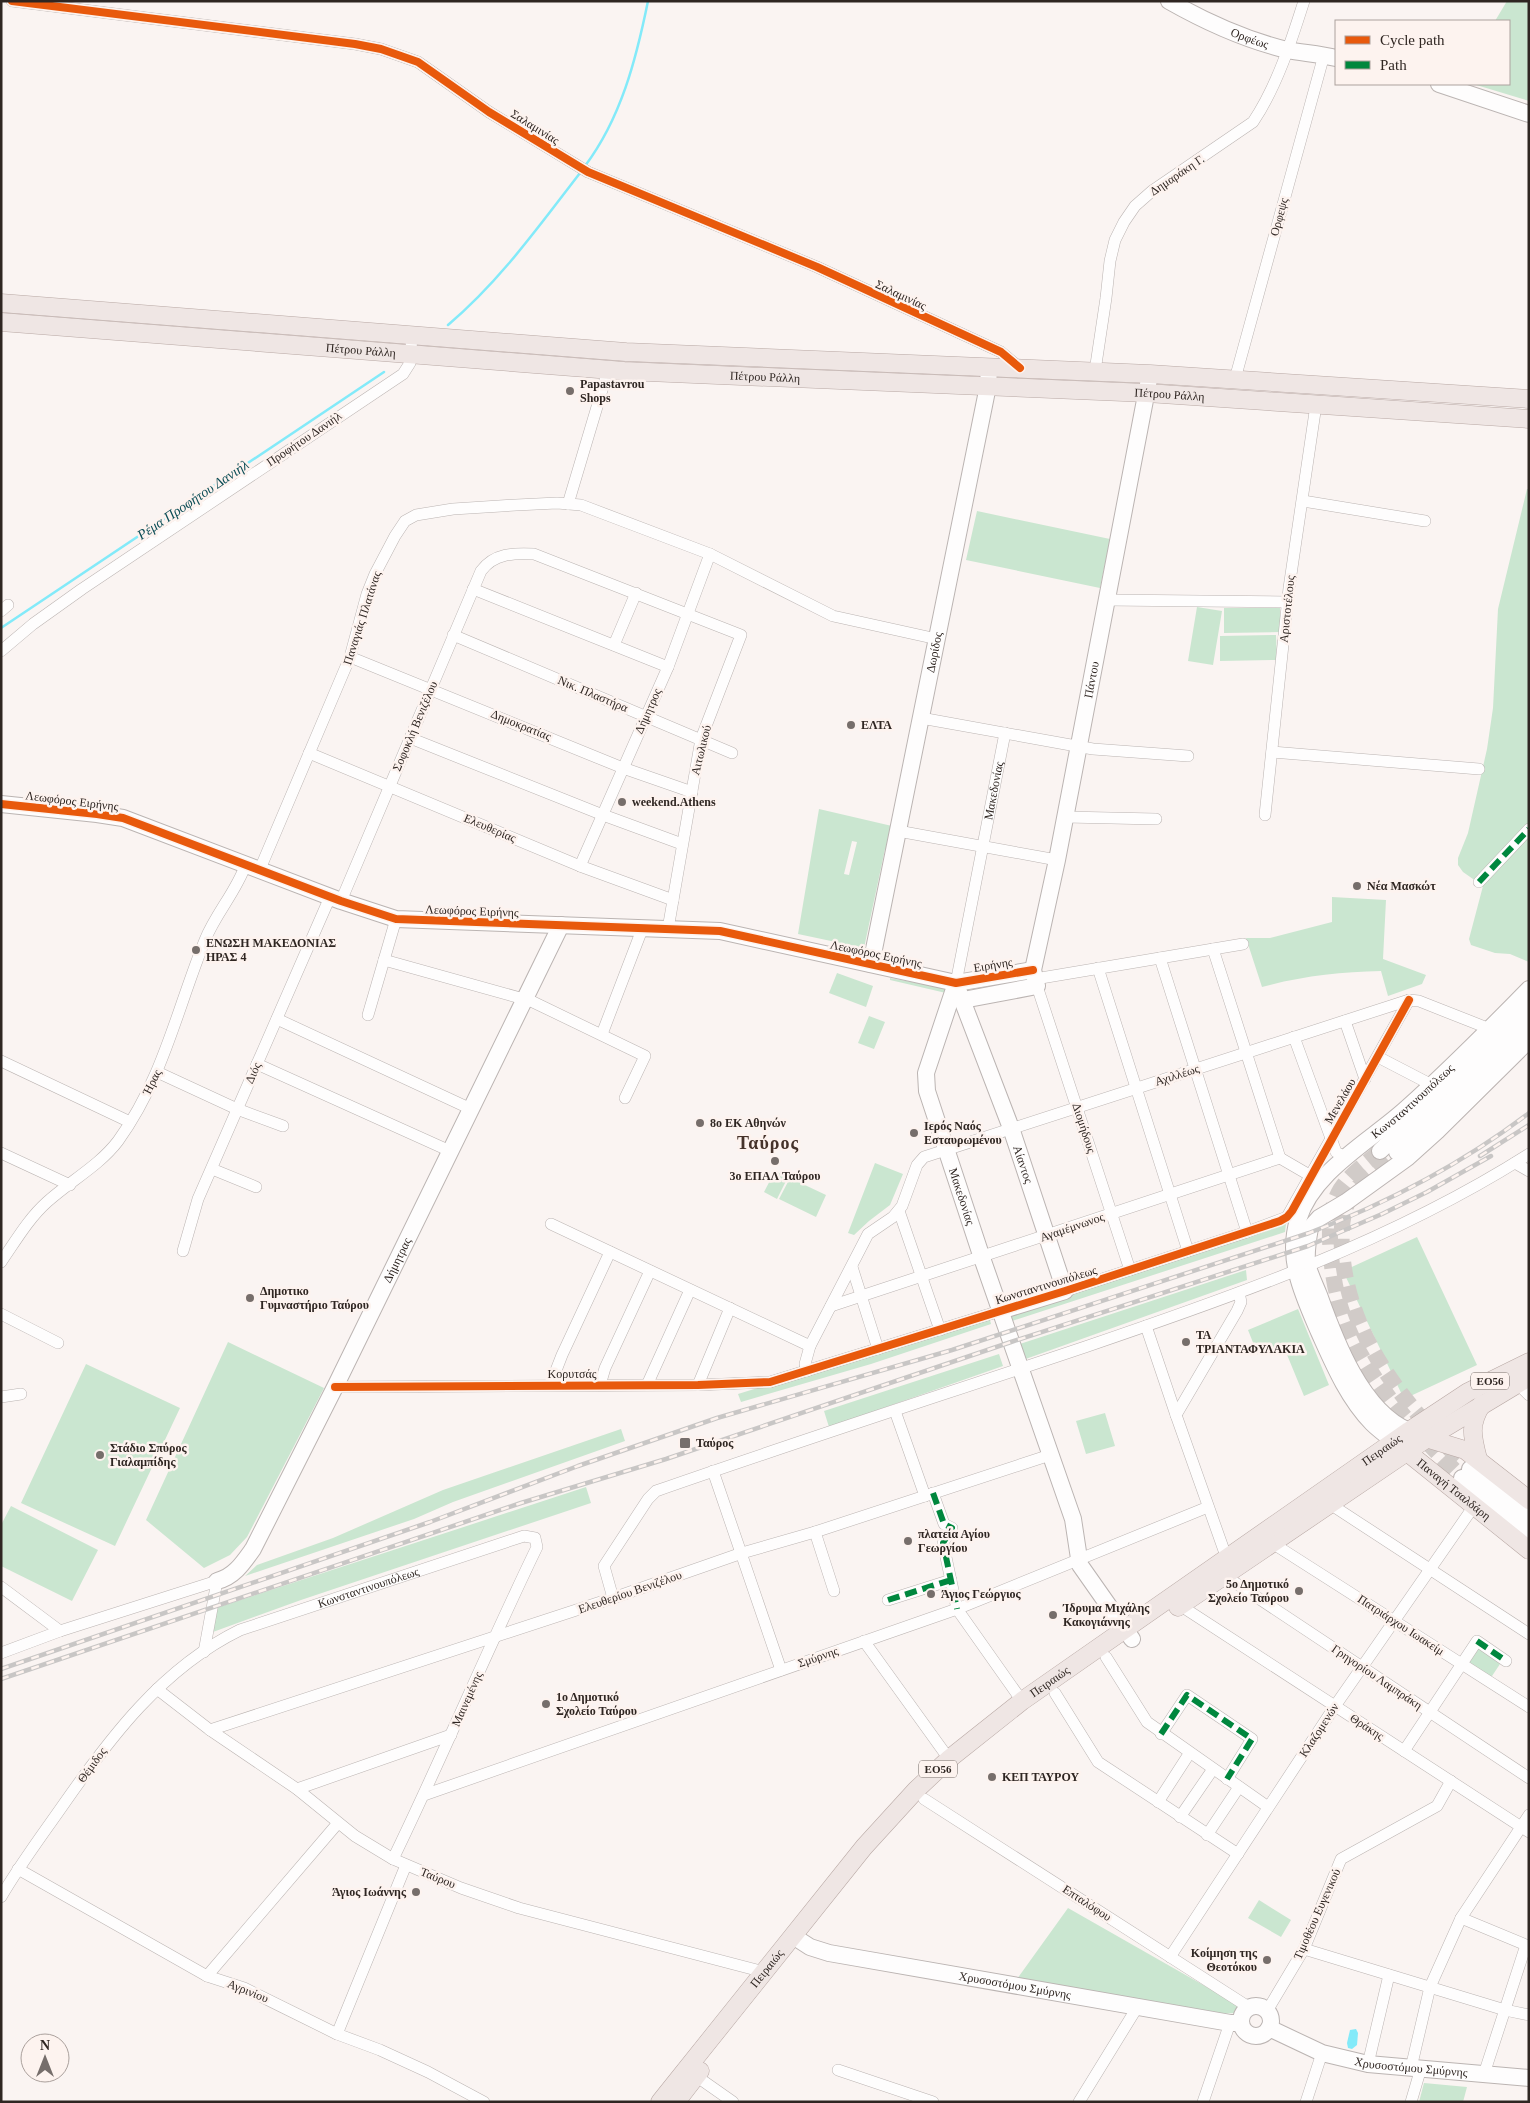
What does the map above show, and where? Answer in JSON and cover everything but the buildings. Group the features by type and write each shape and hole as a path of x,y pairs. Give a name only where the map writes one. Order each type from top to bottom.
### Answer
{"main road":[{"name":"Πέτρου Ράλλη","path":"1,303 626,352 1095,371 1529,399"},
{"name":"Πέτρου Ράλλη","path":"1,322 608,370 1146,393 1529,419"},
{"name":"Πειραιώς","path":"660,2102 764,1972 798,1939 924,1798 989,1741 1106,1657 1128,1635 1181,1606 1226,1567 1272,1543 1330,1504 1401,1447 1410,1431 1468,1392 1529,1362"},
{"name":"Πειραιώς","path":"676,2102 864,1847 916,1790 949,1759 1022,1701 1128,1635 1401,1447 1426,1439 1482,1404 1525,1385"},
{"path":"1470,1468 1472,1427 1476,1414 1482,1404"},
{"path":"1410,1431 1426,1439 1465,1450 1470,1468 1529,1500"},
{"name":"Παναγή Τσαλδάρη","path":"1401,1447 1529,1550"}],"street":[{"name":"Σαλαμινίας","path":"12,1 355,44 400,54 418,62 489,112 584,169 817,267 1004,354 1020,368"},
{"name":"Ορφέως","path":"1170,1 1236,34 1288,50 1330,56"},
{"name":"Δημαράκη Γ.","path":"1095,371 1110,261 1115,240 1124,222 1135,206 1152,191 1253,122 1262,110 1288,50 1304,1"},
{"name":"Ορφεψς","path":"1235,379 1330,56"},
{"path":"1442,85 1529,114"},
{"name":"Προφήτου Δανιήλ","path":"1,651 33,624 82,589 403,374 410,363 412,335"},
{"name":"Δωρίδος","path":"872,964 988,386 988,352 981,344"},
{"path":"568,504 608,370"},
{"name":"Πάντου","path":"1035,979 1150,374"},
{"name":"Αριστοτέλους","path":"1265,815 1287,602 1316,405"},
{"path":"1303,501 1425,521"},
{"name":"Παναγιάς Πλατάνας","path":"253,867 309,753 350,657 371,583 395,536 405,521 423,513 453,509 542,504 581,505 710,554 832,616 936,639"},
{"name":"Σοφοκλή Βενιζέλου","path":"336,899 390,786 480,571 485,565 496,558 518,553 534,554 636,593"},
{"name":"Δήμητρος","path":"580,866 668,667 710,554"},
{"path":"473,589 668,667"},
{"path":"614,645 636,593 688,614"},
{"path":"1107,600 1287,602"},
{"name":"Αιτωλικού","path":"668,928 701,740 741,635 688,614"},
{"name":"Νικ. Πλαστήρα","path":"453,635 732,753"},
{"name":"Δημοκρατίας","path":"350,657 431,688 624,768 692,792"},
{"path":"921,718 1107,751 1188,756"},
{"name":"Μακεδονίας","path":"1005,734 956,983 926,1076 927,1091 1000,1311 1073,1520 1079,1560 1086,1575 1128,1635"},
{"path":"410,738 603,815 682,844"},
{"path":"1272,752 1479,769"},
{"name":"Ελευθερίας","path":"309,753 580,866 673,900"},
{"name":"Λεωφόρος Ειρήνης","path":"1,804 123,818 336,899 396,919 643,927 727,932 956,983"},
{"path":"1066,817 1156,819"},
{"path":"1479,882 1529,829"},
{"path":"898,831 1057,860"},
{"name":"Ήρας","path":"1,1262 36,1213 108,1152 130,1122 157,1072 172,1038 205,941 216,918 239,883 253,867"},
{"name":"Διός","path":"183,1251 198,1200 276,1019 336,899"},
{"path":"368,1015 396,919"},
{"name":"Δήμητρας","path":"217,1581 231,1575 253,1549 561,925"},
{"path":"602,1034 643,927"},
{"name":"Ειρήνης","path":"963,1000 1035,979 1242,944"},
{"path":"1213,949 1280,1158 1311,1176"},
{"path":"1160,958 1247,1232"},
{"path":"384,960 524,999 550,1009 645,1056 625,1098"},
{"path":"1098,968 1188,1251"},
{"name":"Ειρήνης","path":"956,983 1035,979"},
{"name":"Διομήδους","path":"1035,979 1130,1270"},
{"name":"Αίαντος","path":"956,983 1011,1128 1065,1291"},
{"name":"Κωνσταντινουπόλεως","path":"1302,1269 1295,1237 1298,1220 1313,1188 1400,1115 1529,990"},
{"path":"1409,1000 1419,1001 1490,1029"},
{"name":"Αχιλλέως","path":"899,1211 920,1161 933,1153 1409,1000"},
{"name":"Μενελάου","path":"1290,1214 1409,1000"},
{"path":"1529,1007 1384,1156 1462,1091 1529,1024"},
{"path":"276,1019 471,1109"},
{"path":"1345,1021 1365,1079"},
{"path":"1294,1037 1331,1139"},
{"path":"1410,1431 1391,1422 1382,1414 1356,1379 1302,1269 1309,1233 1313,1223 1407,1158 1529,1040"},
{"path":"1378,1058 1432,1085"},
{"path":"1,1061 130,1122"},
{"path":"257,1064 450,1151"},
{"path":"157,1072 238,1109 283,1126"},
{"name":"Μενελάου","path":"1331,1139 1336,1152 1347,1158"},
{"path":"1,1153 70,1185"},
{"path":"612,1598 604,1566 651,1494 713,1471 1146,1326 1302,1269 1439,1206 1529,1154"},
{"name":"Αγαμέμνωνος","path":"831,1306 922,1278 1280,1158"},
{"path":"1515,1163 1529,1171"},
{"path":"212,1169 256,1187"},
{"path":"807,1372 805,1364 810,1346 868,1234 899,1211 940,1330"},
{"name":"Κωνσταντινουπόλεως","path":"807,1372 1247,1232 1284,1219 1290,1214"},
{"path":"551,1224 810,1346"},
{"path":"554,1385 555,1373 562,1355 610,1252"},
{"path":"852,1267 878,1349"},
{"name":"Παναγή Τσαλδάρη","path":"1302,1269 1335,1368 1368,1418 1401,1447"},
{"path":"600,1385 650,1271"},
{"path":"647,1385 690,1290"},
{"path":"1176,1415 1237,1311 1241,1302 1239,1293"},
{"path":"698,1384 730,1308"},
{"path":"1,1314 58,1342"},
{"path":"1146,1326 1208,1507 1226,1567"},
{"name":"Κορυτσάς","path":"335,1386 647,1385 770,1382 807,1372"},
{"path":"1,1397 21,1394"},
{"path":"895,1411 929,1494 944,1524 952,1528 943,1543 957,1609 1022,1701"},
{"name":"Ελευθερίου Βενιζέλου","path":"210,1730 612,1598 742,1553 815,1532 1050,1455"},
{"path":"1470,1468 1529,1518"},
{"path":"1470,1468 1529,1532"},
{"path":"713,1471 781,1670"},
{"path":"1330,1504 1528,1630"},
{"name":"Κλαζομενών","path":"1170,1957 1335,1706 1474,1506"},
{"name":"Σμύρνης","path":"424,1795 957,1609 1208,1507"},
{"path":"815,1532 834,1591"},
{"name":"Κωνσταντινουπόλεως","path":"204,1652 226,1636 240,1630 524,1536 535,1538"},
{"name":"Μαινεμένης","path":"393,1859 537,1547 535,1538"},
{"name":"Πατριάρχου Ιωακείμ","path":"1272,1543 1529,1707"},
{"name":"Γρηγορίου Λαμπράκη","path":"1226,1567 1362,1667 1529,1778"},
{"path":"888,1600 950,1580"},
{"path":"1,1653 60,1631 217,1581 204,1652"},
{"path":"1,1587 60,1631"},
{"name":"Θράκης","path":"1181,1606 1525,1829"},
{"path":"864,1641 949,1759"},
{"path":"1404,1751 1477,1642 1506,1661"},
{"name":"Θέμιδος","path":"1,1897 18,1869 99,1754 157,1689 204,1652"},
{"path":"1106,1657 1146,1722 1189,1754 1268,1807"},
{"name":"Ταύρου","path":"157,1689 210,1730 297,1789 368,1845 393,1859 490,1898 536,1913 764,1972"},
{"path":"1055,1693 1098,1762 1238,1854"},
{"path":"1161,1734 1187,1695 1252,1739 1227,1779"},
{"path":"297,1789 451,1735"},
{"path":"1158,1802 1189,1754"},
{"path":"1180,1817 1213,1770"},
{"name":"Τιμοθέου Ευγενικού","path":"1267,2011 1304,1949 1341,1859 1437,1806 1451,1781"},
{"path":"1207,1835 1239,1787"},
{"name":"Επταλόφου","path":"924,1798 1250,2008"},
{"path":"1411,2102 1430,1987 1461,1918 1525,1829 1529,1815"},
{"path":"207,1976 338,1823"},
{"path":"337,2034 406,1865"},
{"name":"Αγρινίου","path":"18,1869 207,1976 244,1988 337,2034 380,2050 428,2072 484,2102"},
{"path":"1461,1918 1526,1950 1484,2074"},
{"name":"Χρυσοστόμου Σμύρνης","path":"798,1939 830,1953 1236,2023 1246,2032 1256,2036 1261,2035 1269,2028 1322,2053 1368,2064 1529,2078"},
{"path":"1304,1949 1505,2010 1529,2015"},
{"path":"1368,2064 1389,1975"},
{"path":"1079,2102 1138,2006"},
{"path":"1203,2102 1236,2023 1243,2014 1250,2008 1259,2006 1267,2011 1271,2019 1269,2028"},
{"path":"1306,2102 1322,2053"},
{"path":"838,2070 915,2099 933,2102"},
{"path":"696,2076 733,2102"}],"green space":[{"path":"1507,1 1529,1 1529,101 1476,85 1510,85 1510,20 1496,20"},
{"path":"1527,489 1529,489 1529,962 1510,954 1495,953 1471,945 1469,939 1483,886 1463,872 1458,865 1458,858 1468,833 1487,749 1493,708 1498,609"},
{"path":"977,511 1110,539 1100,588 966,560"},
{"path":"1197,607 1222,611 1213,665 1188,661"},
{"path":"1224,608 1280,608 1280,632 1224,633"},
{"path":"1276,635 1277,660 1220,661 1220,636"},
{"path":"819,809 892,826 887,849 885,849 864,948 798,934","holes":["852,841 857,842 849,875 844,874"]},
{"path":"1332,897 1386,900 1383,959 1426,975 1422,984 1388,996 1381,971 1321,975 1262,987 1246,938 1270,938 1332,922"},
{"path":"837,973 873,986 866,1007 829,993"},
{"path":"890,978 944,988 946,993 890,980"},
{"path":"869,1016 885,1022 874,1049 858,1043"},
{"path":"875,1163 903,1174 890,1205 854,1235 848,1233"},
{"path":"775,1171 788,1177 777,1199 764,1192"},
{"path":"790,1178 826,1195 816,1217 779,1199"},
{"path":"1283,1223 1286,1224 1285,1232 1006,1323 1002,1312"},
{"path":"1417,1237 1477,1365 1404,1399 1343,1271"},
{"path":"1246,1270 1247,1280 1020,1361 1014,1346"},
{"path":"1298,1309 1329,1385 1304,1396 1283,1345 1258,1355 1248,1330"},
{"path":"989,1316 991,1324 871,1364 741,1402 738,1394"},
{"path":"228,1342 324,1388 247,1537 230,1555 204,1568 146,1520"},
{"path":"999,1354 1003,1366 829,1427 824,1411"},
{"name":"Στάδιο Σπύρος Γιαλαμπίδης","path":"86,1364 180,1408 115,1546 21,1503"},
{"path":"1105,1413 1115,1446 1086,1454 1076,1421"},
{"path":"621,1429 625,1441 453,1502 414,1519 245,1576 257,1565 333,1538 443,1490"},
{"path":"586,1487 591,1503 301,1600 213,1632 216,1608"},
{"path":"11,1506 98,1550 72,1601 1,1566 1,1525"},
{"path":"1479,1645 1502,1661 1490,1679 1467,1663"},
{"path":"1259,1900 1291,1920 1281,1937 1248,1918"},
{"path":"1068,1908 1233,2002 1238,2007 1234,2013 1223,2014 1017,1979"},
{"path":"1424,2083 1467,2087 1463,2102 1419,2102"}],"water":[{"path":"1356,2029 1358,2033 1357,2045 1352,2049 1348,2048 1347,2043 1350,2030"}],"waterway":[{"name":"Ρέμα Προφήτου Δανιήλ","path":"585,166 598,148 626,88 648,1"},
{"name":"Ρέμα Προφήτου Δανιήλ","path":"448,325 502,272 580,173"},
{"name":"Ρέμα Προφήτου Δανιήλ","path":"1,628 384,372"}],"tunnel":[{"path":"1380,1151 1346,1182 1335,1201 1331,1216 1330,1239 1336,1289 1345,1320 1358,1350 1375,1378 1415,1429 1462,1478"},
{"path":"1388,1160 1357,1187 1347,1204 1342,1224 1342,1250 1347,1283 1356,1314 1369,1343 1385,1371 1425,1422 1470,1469"}],"railway":[{"path":"1,1669 430,1522 578,1466 717,1418 952,1350 1309,1233 1367,1209 1423,1181 1504,1132 1529,1113"},
{"path":"1480,1156 1529,1125"},
{"path":"1,1679 521,1503 666,1459 1011,1342 1308,1246 1427,1192 1491,1156"}],"marked path":[{"path":"1479,882 1529,829"},
{"path":"933,1493 944,1524 952,1528 943,1543 957,1609"},
{"path":"888,1600 951,1580"},
{"path":"1477,1641 1506,1661"},
{"path":"1161,1734 1187,1695 1252,1739 1227,1779"}],"cycle path":[{"path":"12,1 355,44 381,49 418,62 489,112 588,172 817,267 1001,352 1020,368"},
{"path":"1,804 123,818 341,901 396,919 720,931 956,983 1033,970"},
{"path":"335,1387 698,1385 770,1382 1065,1291 1280,1221 1292,1211 1409,1000"}],"place":[{"name":"Papastavrou Shops","path":"570,391"},
{"name":"ΕΛΤΑ","path":"851,725"},
{"name":"weekend.Athens","path":"622,802"},
{"name":"Νέα Μασκώτ","path":"1357,886"},
{"name":"ΕΝΩΣΗ ΜΑΚΕΔΟΝΙΑΣ ΗΡΑΣ 4","path":"196,950"},
{"name":"8ο ΕΚ Αθηνών","path":"700,1123"},
{"name":"Ιερός Ναός Εσταυρωμένου","path":"914,1133"},
{"name":"3ο ΕΠΑΛ Ταύρου","path":"775,1161"},
{"name":"Δημοτικο Γυμναστήριο Ταύρου","path":"250,1298"},
{"name":"ΤΑ ΤΡΙΑΝΤΑΦΥΛΑΚΙΑ","path":"1186,1342"},
{"name":"Ταύρος","path":"685,1443"},
{"name":"Στάδιο Σπύρος Γιαλαμπίδης","path":"100,1455"},
{"name":"πλατεία Αγίου Γεωργίου","path":"908,1541"},
{"name":"5ο Δημοτικό Σχολείο Ταύρου","path":"1299,1591"},
{"name":"Άγιος Γεώργιος","path":"931,1594"},
{"name":"Ίδρυμα Μιχάλης Κακογιάννης","path":"1053,1615"},
{"name":"1ο Δημοτικό Σχολείο Ταύρου","path":"546,1704"},
{"name":"ΚΕΠ ΤΑΥΡΟΥ","path":"992,1777"},
{"name":"Άγιος Ιωάννης","path":"416,1892"},
{"name":"Κοίμηση της Θεοτόκου","path":"1267,1960"}],"district":[{"name":"Ταύρος","path":"768,1143"}]}
